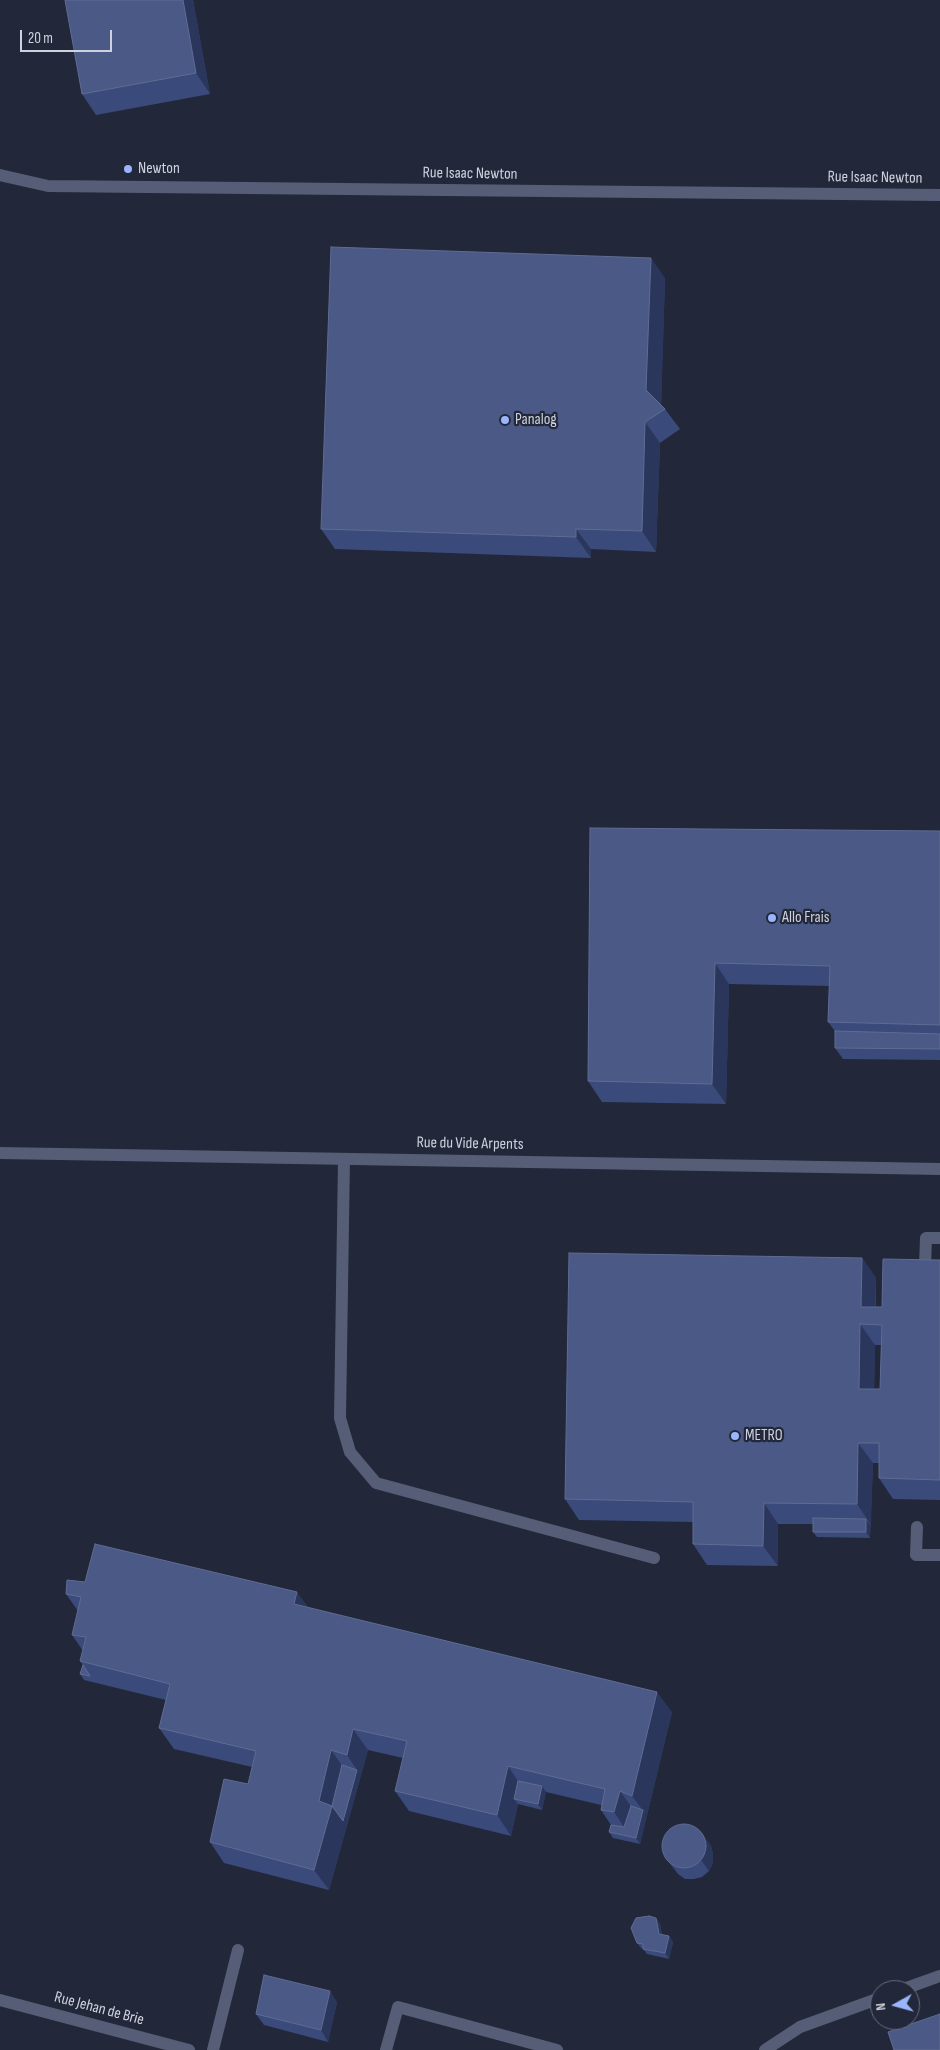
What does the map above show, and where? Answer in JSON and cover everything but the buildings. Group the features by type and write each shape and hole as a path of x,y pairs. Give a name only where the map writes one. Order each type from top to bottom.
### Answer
{"street":[{"name":"Rue Isaac Newton","path":"0,175 48,186 940,196"},
{"name":"Rue du Vide Arpents","path":"0,1153 940,1169"},
{"path":"344,1159 340,1418 350,1452 376,1483 654,1558"},
{"path":"925,1266 926,1238 940,1238"},
{"path":"917,1527 916,1554 940,1555"},
{"path":"213,2050 238,1950"},
{"path":"920,1983 940,1976"},
{"name":"Rue Jehan de Brie","path":"0,2000 189,2050"},
{"path":"765,2050 800,2027 870,2002"},
{"path":"386,2050 398,2007 557,2050"}],"place":[{"name":"Newton","path":"128,169"},
{"name":"Panalog","path":"505,420"},
{"name":"Allo Frais","path":"772,918"},
{"name":"METRO","path":"735,1436"}]}
